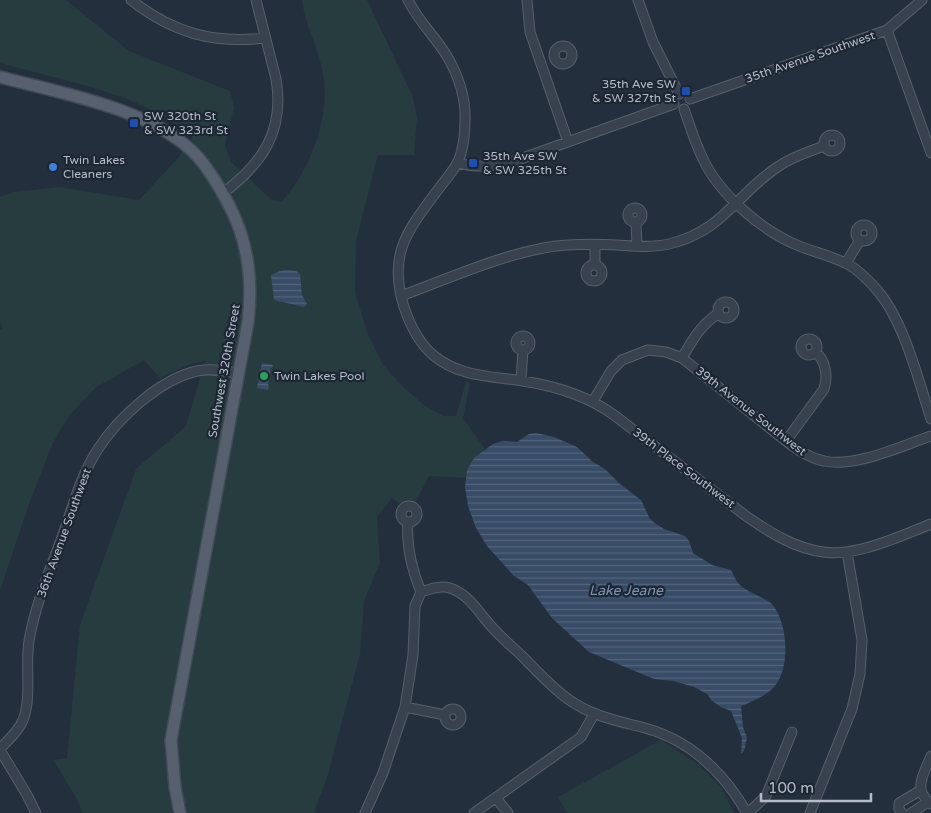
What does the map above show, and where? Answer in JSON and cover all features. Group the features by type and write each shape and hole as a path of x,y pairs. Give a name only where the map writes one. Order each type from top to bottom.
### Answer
{"main road":[{"name":"Southwest 320th Street","path":"0,77 90,101 132,115 160,128 188,147 198,157 223,193 241,231 250,271 249,310 171,740 175,786 180,813"}],"street":[{"path":"131,0 162,21 190,33 227,40 265,38"},
{"path":"223,193 247,175 266,148 273,132 277,112 278,88 256,0"},
{"name":"39th Place Southwest","path":"408,0 446,55 457,78 464,100 466,120 464,142 457,163 412,226 404,240 399,257 397,276 410,324 419,340 433,355 451,366 470,374 521,380 594,401 746,516 768,531 792,543 823,552 847,552 867,547 931,524"},
{"path":"527,0 530,32 568,142"},
{"path":"638,0 653,42 679,94"},
{"name":"35th Avenue Southwest","path":"690,99 887,30 922,0"},
{"path":"887,30 931,153"},
{"path":"541,63 555,58"},
{"path":"679,94 687,95 690,99 688,106 684,109"},
{"path":"674,104 674,99 679,94"},
{"path":"457,163 470,166 494,166 520,160 674,104"},
{"path":"674,104 677,108 684,109"},
{"path":"684,109 703,160 726,192 751,216 781,238 846,263 877,290 890,309 906,345 931,418"},
{"path":"401,296 472,269 540,249 566,245 637,246 670,244 696,235 710,227 738,203 756,184 779,166 800,154 824,146"},
{"path":"636,222 637,246"},
{"path":"846,263 860,240"},
{"path":"594,265 595,245"},
{"path":"682,358 699,330 718,314"},
{"path":"521,380 523,350"},
{"name":"39th Avenue Southwest","path":"594,401 618,362 639,353 653,350 666,352 682,358 786,441 812,458 840,463 862,459 931,436"},
{"path":"786,441 822,394 826,383 823,361 815,352"},
{"name":"36th Avenue Southwest","path":"0,750 23,721 26,709 29,641 39,603 85,473 98,449 115,427 138,403 166,385 197,371 217,370 238,373"},
{"path":"365,813 383,773 405,707 413,655 415,606 421,592 412,571 408,522"},
{"path":"810,813 852,709 860,674 862,640 847,552"},
{"path":"421,592 433,588 449,588 462,593 474,603 490,626 568,699 594,714 648,729 693,750 724,777 748,813 766,796 792,732"},
{"path":"405,707 445,715"},
{"path":"474,813 581,737 594,714"},
{"path":"0,750 36,813"},
{"path":"926,799 921,778 931,756"},
{"path":"496,798 508,813"},
{"path":"901,812 899,803 926,799"},
{"path":"911,813 926,799"}],"green space":[{"path":"0,0 66,0 129,51 230,91 234,108 225,146 232,163 272,200 282,201 301,175 316,142 324,107 325,90 321,64 306,19 302,0 367,0 413,97 417,118 414,155 378,155 356,241 355,292 368,335 382,363 403,387 425,406 443,416 456,416 466,382 470,383 463,418 485,449 472,462 466,478 429,476 415,503 408,501 401,504 392,498 377,517 380,563 364,601 360,654 328,774 314,813 82,813 77,799 53,760 67,758 80,625 136,469 186,426 205,361 190,364 160,378 144,360 95,388 68,417 52,445 29,504 0,591 0,330 3,329 0,322 0,197 14,192 60,187 139,200 178,158 193,137 172,122 126,99 101,90 0,63"},
{"path":"661,740 699,765 721,787 734,813 567,813 558,797"}],"water":[{"path":"286,270 296,271 300,274 302,295 307,304 304,307 274,300 271,275"},
{"name":"Twin Lakes Pool","path":"262,363 273,365 268,390 257,388"},
{"name":"Lake Jeane","path":"536,433 554,437 577,447 641,500 650,519 664,529 685,536 693,553 712,565 731,570 741,586 771,603 777,611 784,632 785,657 783,668 779,679 771,690 741,706 743,727 747,738 744,751 741,754 742,738 731,711 721,707 712,701 707,694 694,687 673,681 654,679 589,652 552,618 528,585 514,576 487,546 476,528 468,506 465,487 467,470 475,457 493,444 503,441 517,442 529,434"}],"place":[{"name":"35th Ave SW & SW 327th St","path":"686,91"},
{"name":"SW 320th St & SW 323rd St","path":"134,123"},
{"name":"35th Ave SW & SW 325th St","path":"473,163"},
{"name":"Twin Lakes Cleaners","path":"53,167"},
{"name":"Twin Lakes Pool","path":"264,376"}]}
